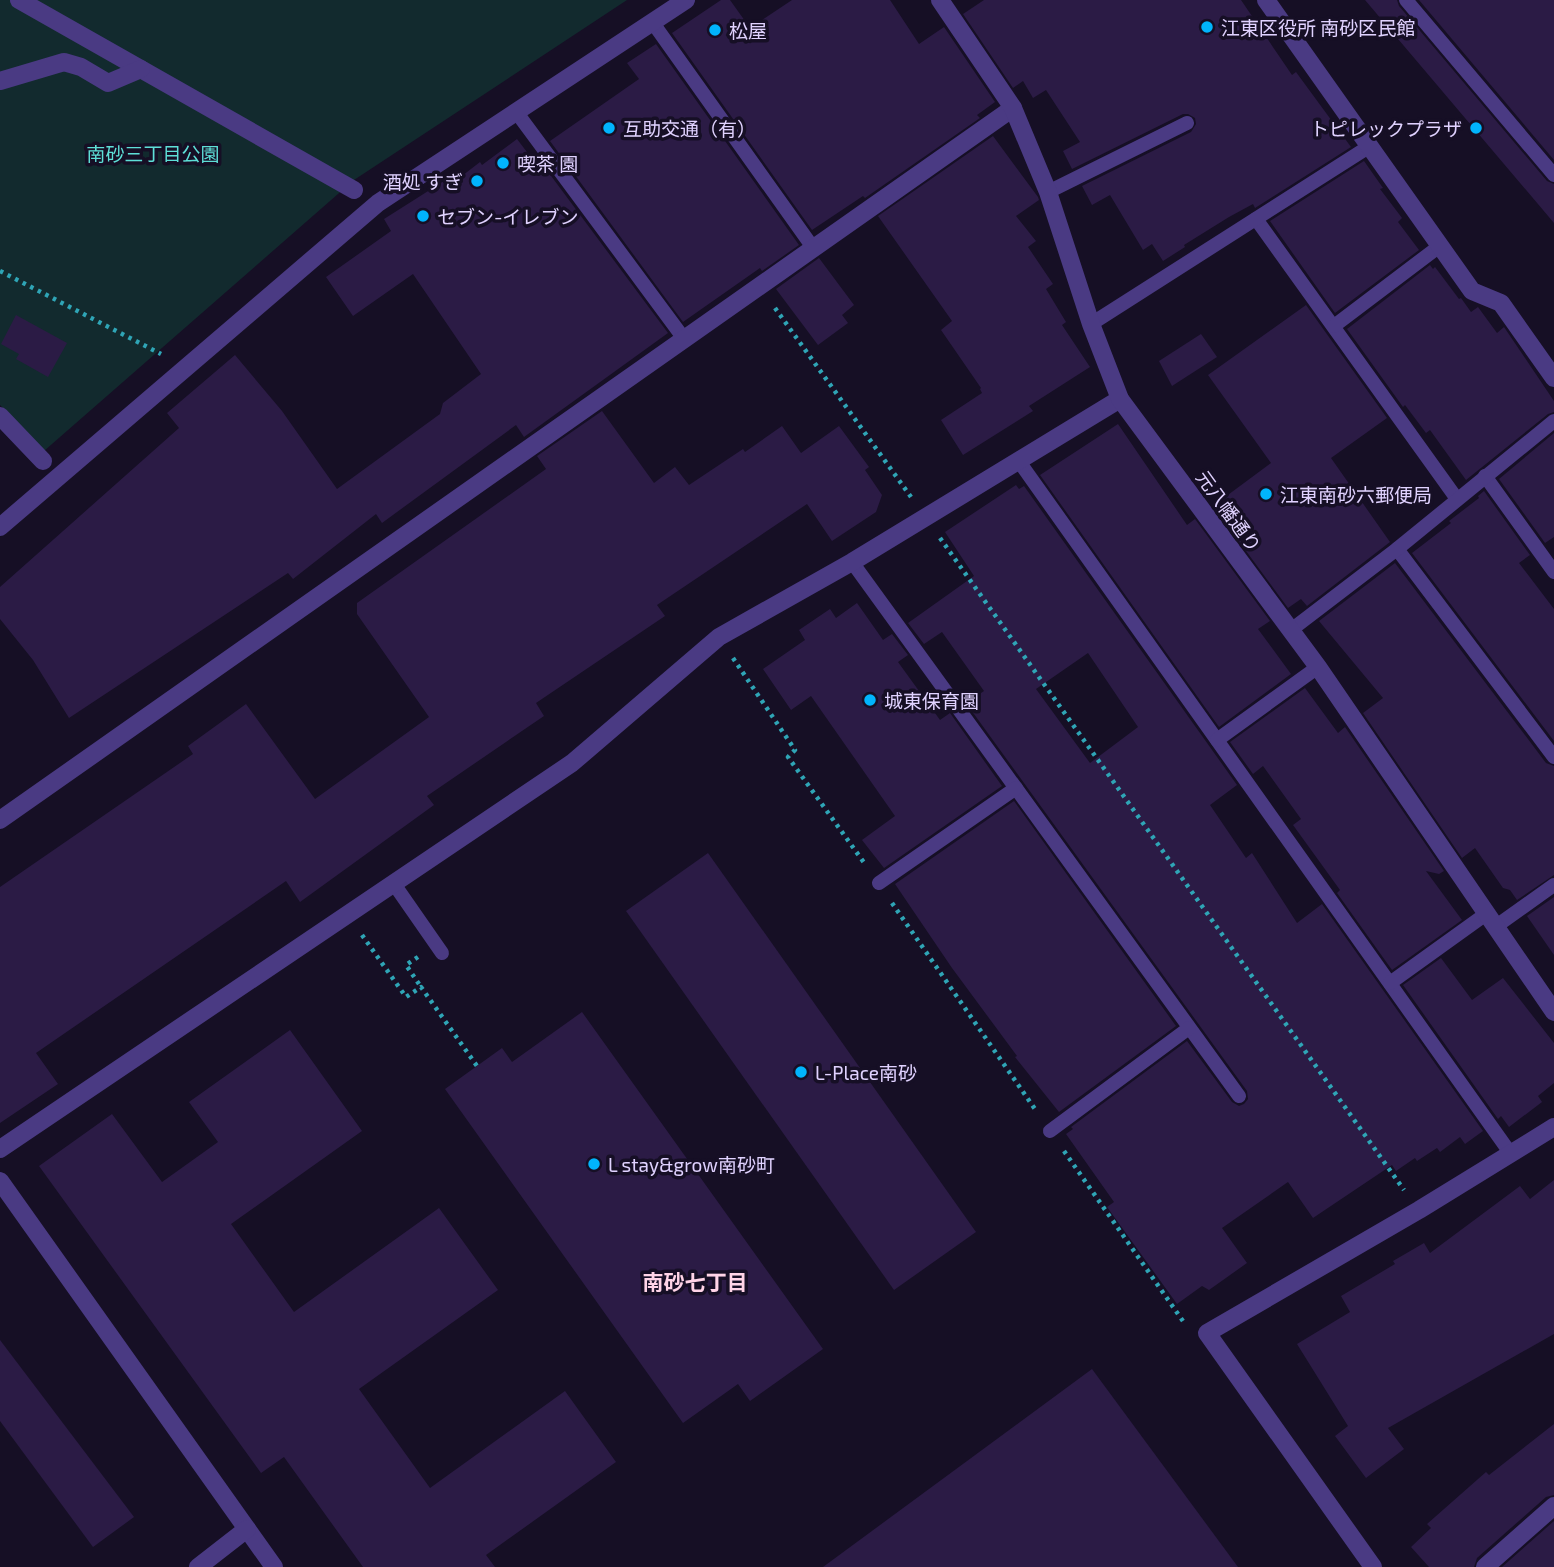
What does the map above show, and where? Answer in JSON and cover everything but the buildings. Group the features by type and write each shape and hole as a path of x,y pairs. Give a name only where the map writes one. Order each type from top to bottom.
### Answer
{"street":[{"path":"19,0 354,190"},
{"path":"0,527 378,203 686,0"},
{"name":"元八幡通り","path":"940,0 1013,107 1048,192 1091,324 1121,398 1318,667 1554,1012"},
{"path":"1266,0 1472,291 1501,303 1554,379"},
{"path":"0,81 64,62 81,66 108,83 141,69"},
{"path":"0,820 1013,107"},
{"path":"0,1149 572,763 719,637 852,562 1121,398"},
{"path":"0,416 43,461"},
{"path":"1373,1567 1207,1333 1419,1210 1554,1127"},
{"path":"0,1181 274,1567"},
{"path":"1485,1567 1554,1506"},
{"path":"198,1567 247,1529"}],"lane":[{"path":"1406,0 1554,175"},
{"path":"653,23 814,249"},
{"path":"517,113 685,340"},
{"path":"1048,192 1187,122"},
{"path":"1091,324 1370,146"},
{"path":"1256,219 1457,499"},
{"path":"1334,326 1441,245"},
{"path":"1291,631 1554,421"},
{"path":"1018,460 1511,1154"},
{"path":"1485,476 1554,572"},
{"path":"1397,549 1554,757"},
{"path":"852,562 1239,1096"},
{"path":"1217,740 1318,667"},
{"path":"878,883 1016,788"},
{"path":"394,884 442,953"},
{"path":"1390,984 1490,921 1554,885"},
{"path":"1050,1131 1189,1028"}],"path":[{"path":"0,271 164,356"},
{"path":"760,287 1419,1210"},
{"path":"719,637 796,751 788,757 1188,1328 1207,1333"},
{"path":"347,915 406,997 421,986 477,1066"}],"green space":[{"name":"南砂三丁目公園","path":"0,0 627,0 354,180 44,451 0,405"}],"place":[{"name":"江東区役所 南砂区民館","path":"1207,27"},
{"name":"松屋","path":"715,30"},
{"name":"互助交通（有）","path":"609,128"},
{"name":"トピレックプラザ","path":"1476,128"},
{"name":"喫茶 園","path":"503,163"},
{"name":"酒処 すぎ","path":"477,181"},
{"name":"セブン-イレブン","path":"423,216"},
{"name":"江東南砂六郵便局","path":"1266,494"},
{"name":"城東保育園","path":"870,700"},
{"name":"L-Place南砂","path":"801,1072"},
{"name":"L stay&grow南砂町","path":"594,1164"}],"district":[{"name":"南砂七丁目","path":"695,1281"}]}
